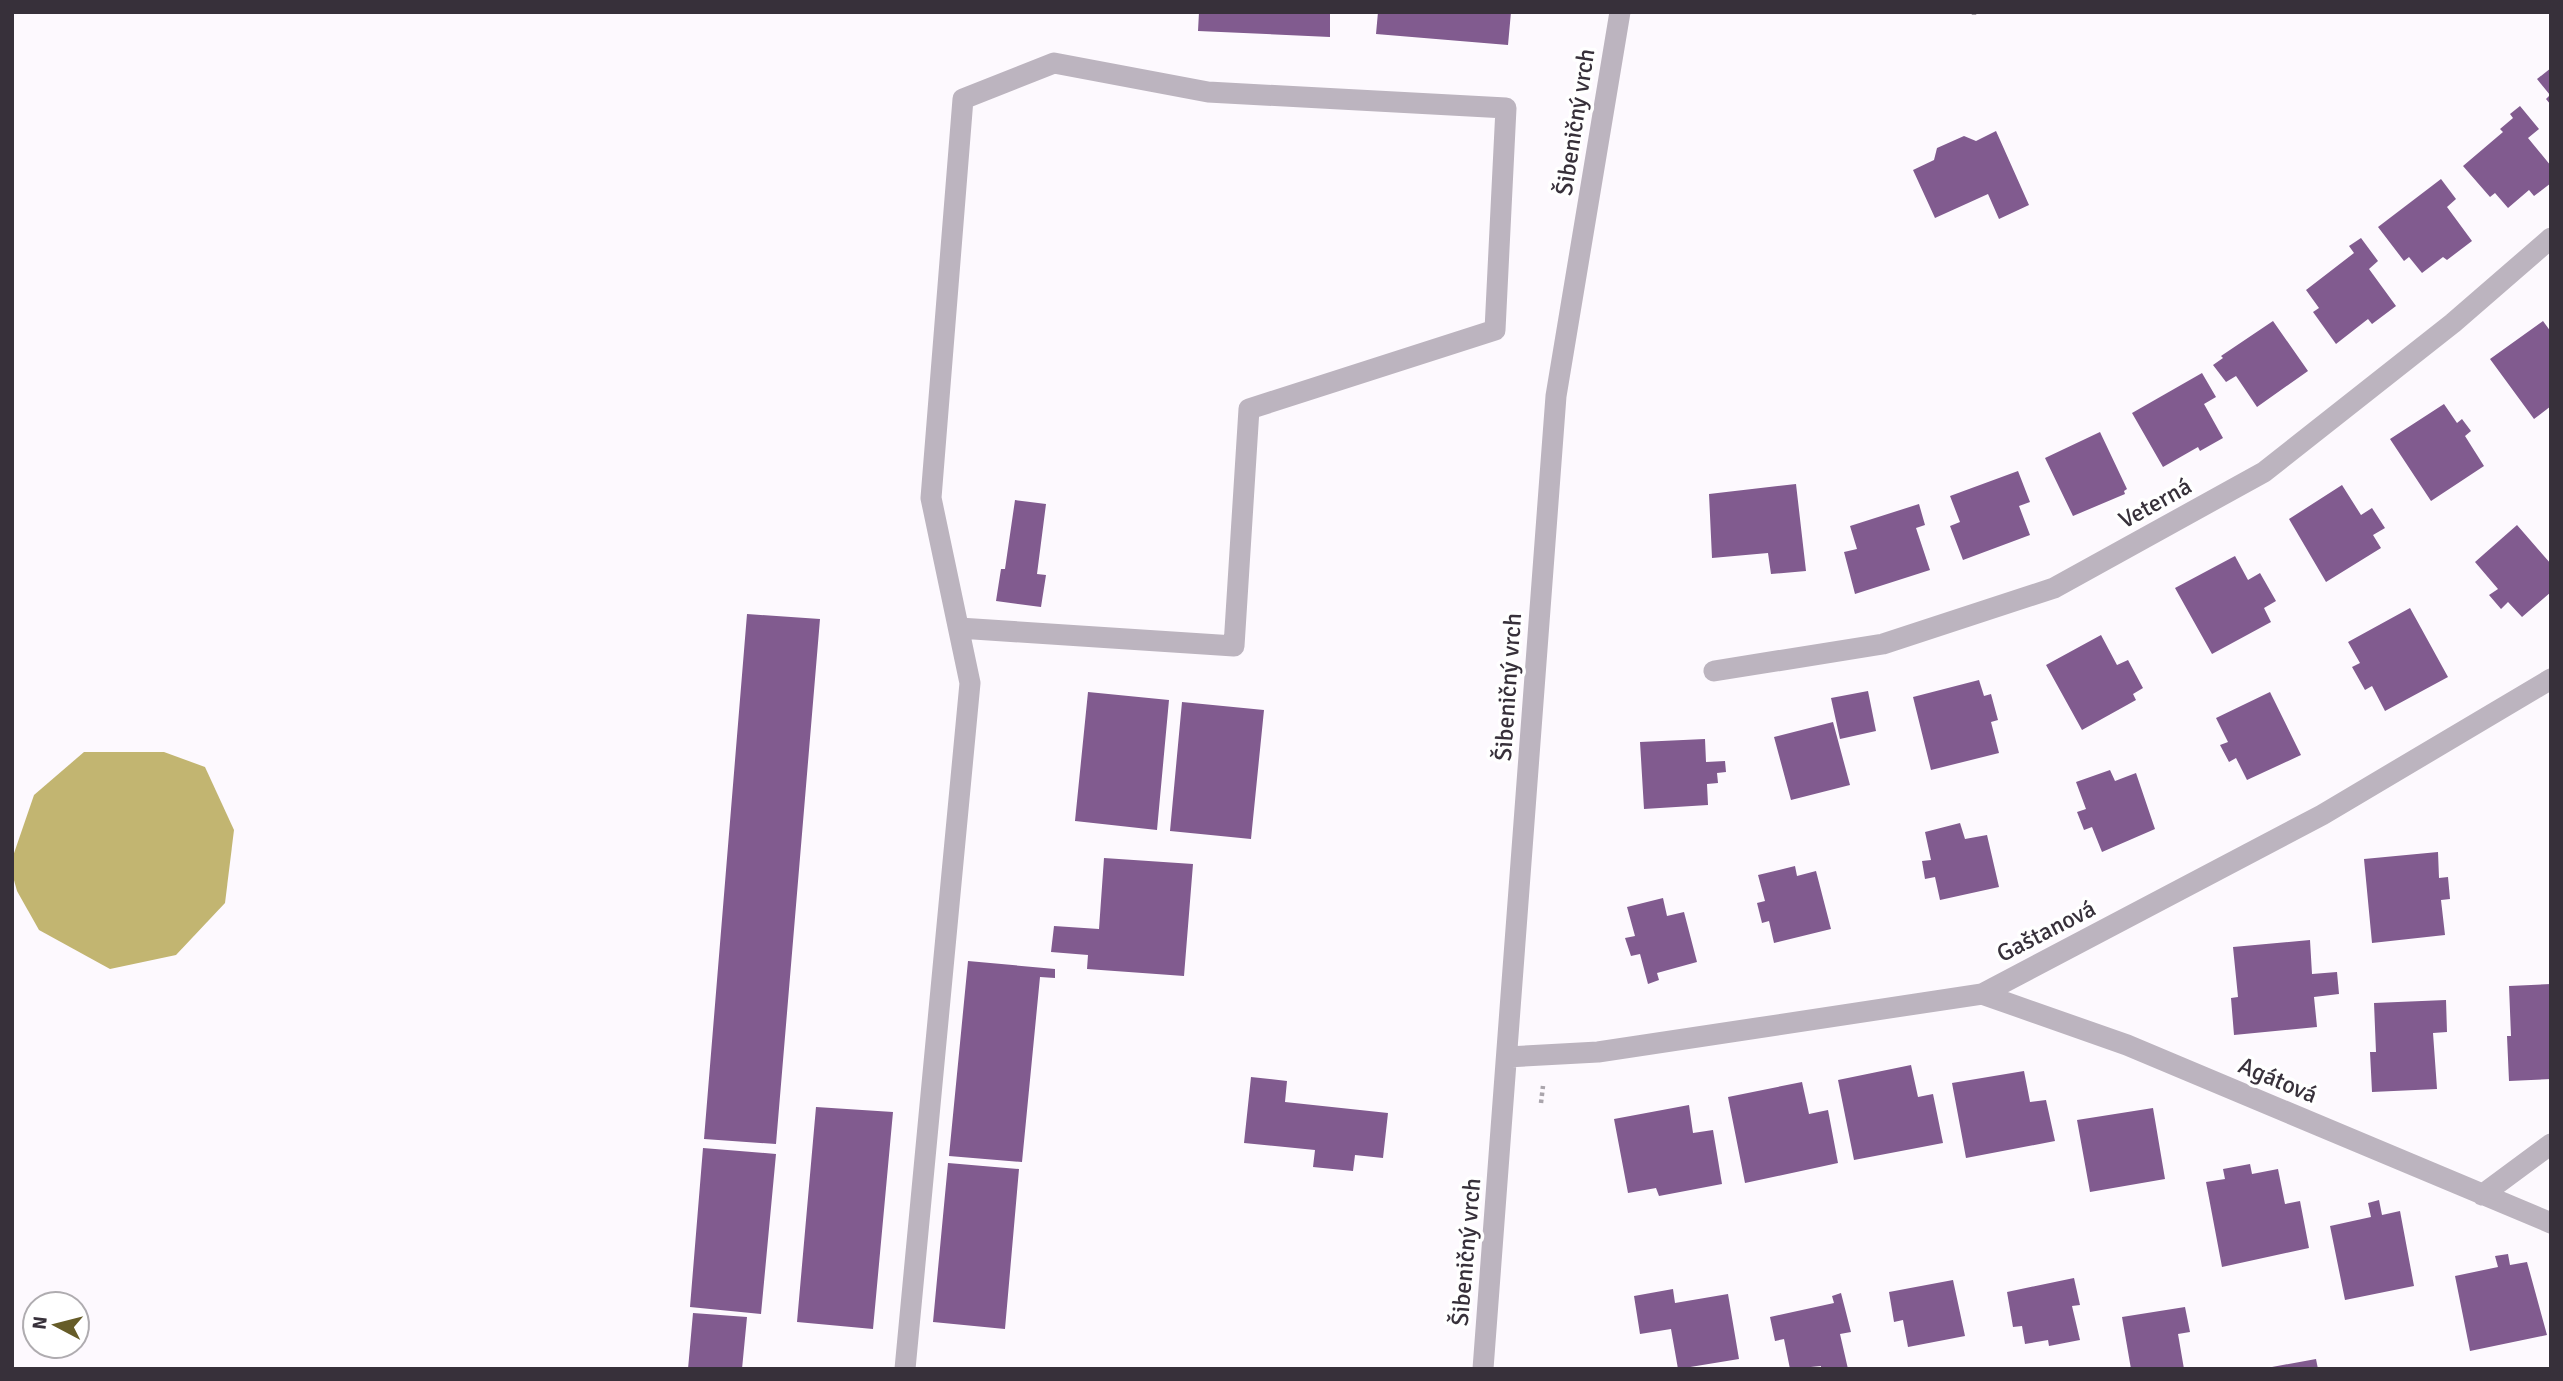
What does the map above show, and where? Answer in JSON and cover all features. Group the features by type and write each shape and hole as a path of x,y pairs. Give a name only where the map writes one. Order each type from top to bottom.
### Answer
{"street":[{"name":"Šibeničný vrch","path":"1483,1369 1556,396 1620,12"},
{"path":"905,1369 970,683 930,498 963,99 1054,63 1208,92 1506,108 1495,330 1250,410 1234,646 959,628"},
{"name":"Veterná","path":"1714,671 1883,644 2054,589 2264,472 2453,323 2551,238"},
{"name":"Gaštanová","path":"1507,1057 1598,1052 1982,994 2322,815 2551,679"},
{"name":"Agátová","path":"1982,994 2127,1045 2551,1223"},
{"path":"2482,1195 2551,1144"}],"shaded area":[{"path":"84,752 164,752 205,767 234,830 225,903 176,955 110,969 39,930 17,891 12,873 12,859 34,795"}],"building":[{"path":"1199,12 1330,12 1330,37 1198,31"},
{"path":"1378,12 1511,12 1508,45 1376,34"},
{"path":"2551,68 2551,105 2546,99 2550,95 2537,79"},
{"path":"2520,106 2539,129 2528,138 2551,166 2551,183 2534,196 2529,190 2508,208 2495,193 2490,197 2463,166 2503,132 2500,129 2513,118 2510,114"},
{"path":"1996,131 2029,205 1999,219 1988,194 1935,218 1913,170 1934,160 1937,148 1964,136 1976,141"},
{"path":"2441,179 2456,199 2447,207 2472,241 2447,260 2443,257 2422,273 2409,257 2404,261 2378,227"},
{"path":"2361,238 2378,261 2369,269 2396,306 2372,324 2368,319 2336,344 2313,312 2319,308 2306,290 2354,253 2349,246"},
{"path":"2273,321 2308,371 2257,407 2236,376 2226,382 2213,365 2223,358 2221,356"},
{"path":"2543,321 2551,332 2551,406 2534,419 2490,359"},
{"path":"2202,373 2216,397 2204,404 2223,438 2200,451 2198,447 2163,467 2132,413"},
{"path":"2444,404 2457,423 2462,419 2471,431 2465,436 2484,466 2431,501 2390,439"},
{"path":"2100,432 2127,489 2125,494 2073,516 2045,458"},
{"path":"2018,471 2030,502 2019,506 2030,535 1963,560 1950,526 1960,522 1950,496"},
{"path":"1796,484 1806,571 1771,574 1768,553 1712,558 1709,494"},
{"path":"2342,485 2361,515 2372,508 2385,528 2373,535 2381,548 2326,582 2289,519"},
{"path":"1015,500 1046,504 1037,574 1046,575 1041,607 996,601 1001,569 1005,569"},
{"path":"1919,504 1925,525 1916,528 1930,570 1855,594 1844,552 1857,549 1850,526"},
{"path":"2517,525 2551,564 2551,592 2522,617 2508,602 2501,609 2489,595 2498,589 2475,562"},
{"path":"2235,556 2248,580 2260,573 2276,601 2264,608 2271,622 2212,654 2175,588"},
{"path":"2410,608 2448,677 2385,711 2372,686 2365,690 2352,667 2360,663 2348,642"},
{"path":"747,614 820,619 776,1144 704,1139"},
{"path":"2101,635 2117,665 2128,660 2143,688 2133,694 2136,700 2082,730 2046,665"},
{"path":"1979,680 1984,696 1991,694 1998,720 1991,722 1999,753 1931,770 1913,697"},
{"path":"1868,691 1876,731 1840,739 1831,698"},
{"path":"1088,692 1169,700 1157,830 1075,821"},
{"path":"2270,692 2301,755 2247,780 2236,758 2229,762 2220,745 2228,742 2216,718"},
{"path":"1182,702 1264,710 1251,839 1170,831"},
{"path":"1833,722 1850,785 1791,800 1774,737"},
{"path":"1705,739 1706,762 1725,761 1726,772 1717,773 1718,783 1707,784 1708,805 1644,809 1640,742"},
{"path":"2110,770 2115,781 2136,773 2155,829 2102,852 2092,827 2084,830 2077,812 2086,809 2076,782"},
{"path":"1960,823 1965,839 1987,835 1999,887 1940,900 1935,877 1925,879 1922,861 1931,860 1925,832"},
{"path":"2438,852 2439,878 2448,877 2450,899 2441,900 2445,935 2372,943 2364,859"},
{"path":"1104,858 1193,864 1184,976 1087,969 1088,955 1051,952 1054,926 1099,929"},
{"path":"1795,866 1797,876 1816,871 1831,929 1774,943 1769,921 1762,923 1757,903 1765,901 1758,875"},
{"path":"1663,898 1667,916 1684,912 1697,962 1657,973 1659,980 1648,984 1640,954 1631,956 1625,938 1635,936 1627,907"},
{"path":"2310,940 2312,974 2337,972 2339,994 2314,997 2317,1027 2234,1035 2231,998 2238,997 2233,947"},
{"path":"968,961 1055,969 1055,978 1040,977 1022,1162 949,1156"},
{"path":"2551,984 2551,1079 2509,1081 2509,986"},
{"path":"2446,1000 2447,1032 2433,1033 2437,1089 2372,1092 2370,1052 2376,1052 2374,1003"},
{"path":"1911,1065 1918,1097 1933,1094 1943,1143 1854,1160 1838,1080"},
{"path":"2024,1071 2030,1102 2046,1100 2055,1141 1966,1158 1952,1083"},
{"path":"1251,1077 1287,1081 1285,1102 1388,1113 1383,1158 1355,1155 1353,1171 1313,1167 1315,1150 1244,1143"},
{"path":"1802,1082 1809,1114 1828,1110 1838,1163 1745,1183 1728,1097"},
{"path":"1689,1105 1693,1133 1713,1130 1722,1184 1659,1196 1656,1188 1628,1193 1614,1119"},
{"path":"816,1107 893,1112 873,1329 797,1322"},
{"path":"2153,1108 2165,1179 2090,1192 2077,1120"},
{"path":"703,1148 776,1154 761,1314 690,1307"},
{"path":"948,1163 1019,1169 1005,1329 933,1322"},
{"path":"2250,1164 2252,1174 2278,1169 2285,1204 2300,1201 2309,1248 2222,1267 2206,1182 2225,1179 2223,1169"},
{"path":"2379,1200 2382,1215 2400,1211 2414,1286 2345,1300 2330,1226 2371,1217 2368,1203"},
{"path":"2508,1254 2510,1265 2527,1262 2547,1335 2470,1351 2455,1276 2498,1267 2495,1256"},
{"path":"2074,1278 2080,1305 2072,1306 2080,1340 2049,1346 2048,1340 2025,1344 2022,1326 2013,1327 2007,1292"},
{"path":"1953,1280 1965,1336 1908,1347 1903,1320 1894,1322 1889,1292"},
{"path":"1673,1289 1675,1303 1728,1294 1739,1359 1678,1369 1671,1329 1640,1334 1634,1296"},
{"path":"1841,1293 1851,1332 1840,1334 1848,1369 1821,1369 1821,1366 1790,1369 1784,1339 1775,1341 1770,1317 1834,1303 1832,1296"},
{"path":"2185,1307 2190,1332 2178,1334 2184,1369 2131,1369 2122,1317"},
{"path":"693,1313 747,1317 742,1369 688,1369"},
{"path":"2316,1359 2318,1369 2272,1369 2272,1367"}]}
